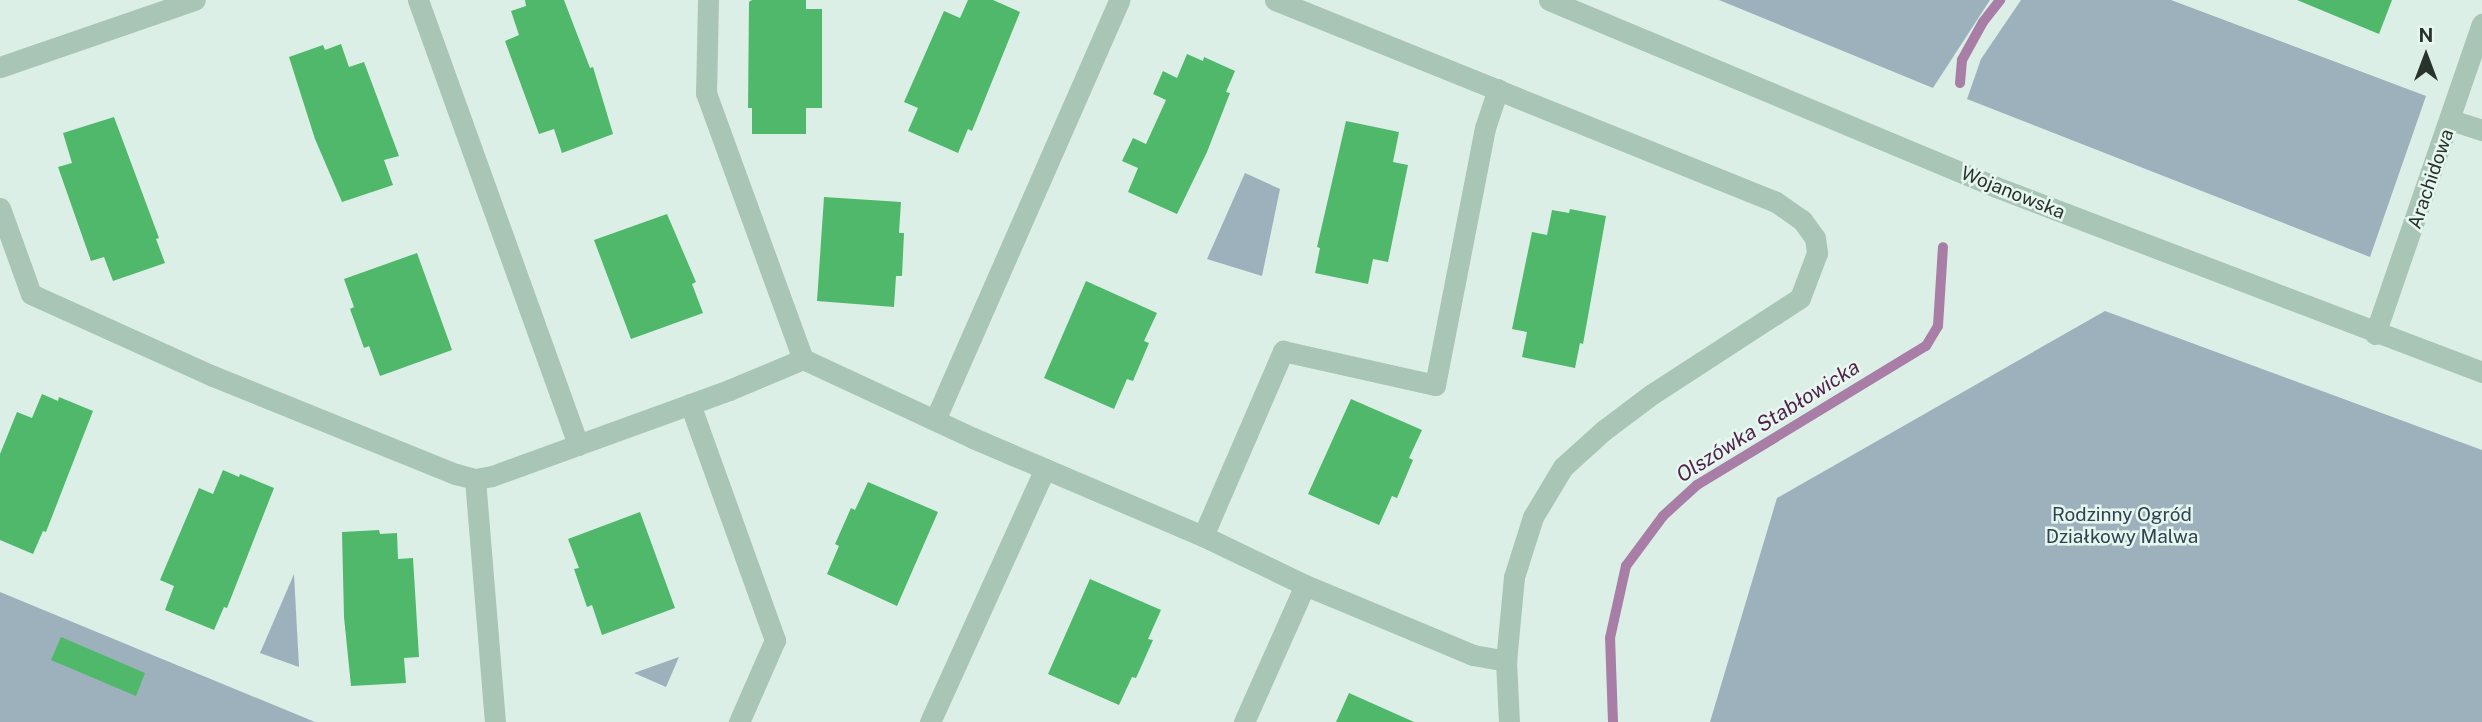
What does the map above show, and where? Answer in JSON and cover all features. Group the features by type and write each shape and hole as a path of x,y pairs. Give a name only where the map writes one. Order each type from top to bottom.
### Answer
{"street":[{"path":"0,67 195,0"},
{"path":"418,0 578,445"},
{"path":"708,0 706,93 803,359 1045,469 1203,536 1305,585 1473,655 1506,660"},
{"path":"935,420 1119,0"},
{"path":"1275,0 1776,202 1802,220 1815,238 1817,253 1800,298 1652,394 1604,430 1563,467 1532,517 1514,577 1506,660 1509,722"},
{"name":"Wojanowska","path":"1549,0 1996,187 2375,334 2482,372"},
{"name":"Arachidowa","path":"2375,334 2482,24"},
{"path":"1203,536 1283,351 1435,385 1485,128 1498,89"},
{"path":"2451,120 2482,130"},
{"path":"0,208 31,294 213,376 425,463 475,479 578,445 803,359"},
{"path":"690,404 775,640 739,722"},
{"path":"930,722 1045,469"},
{"path":"475,479 495,722"},
{"path":"1244,722 1305,585"}],"green space":[{"path":"1719,0 1990,0 1933,88"},
{"path":"2021,0 2171,0 2426,96 2370,257 1967,99 1981,59"},
{"path":"1245,173 1280,189 1262,276 1207,259"},
{"name":"Rodzinny Ogród Działkowy Malwa","path":"2105,311 2482,450 2482,722 1710,722 1777,498"},
{"path":"294,574 299,667 260,653"},
{"path":"0,592 315,722 0,722"},
{"path":"679,657 666,687 634,673"}],"building":[{"path":"525,0 564,0 590,68 593,67 613,134 562,153 554,129 539,134 505,41 519,35 511,11 526,6"},
{"path":"806,0 806,9 822,9 822,108 806,108 806,134 752,134 752,108 748,108 749,2"},
{"path":"968,0 993,0 1020,12 972,131 968,129 958,153 908,131 918,108 904,102 944,11 960,18"},
{"path":"2297,0 2392,0 2379,34"},
{"path":"341,44 349,67 364,62 399,156 384,160 393,185 342,202 315,139 289,57 323,45 325,50"},
{"path":"1187,54 1203,61 1204,57 1235,71 1226,92 1230,93 1207,152 1177,214 1128,192 1138,168 1122,161 1133,138 1146,144 1166,100 1153,94 1163,71 1177,78"},
{"path":"114,117 159,238 156,239 165,263 113,281 104,257 91,261 58,167 72,163 63,133"},
{"path":"1346,121 1399,132 1393,162 1408,165 1388,262 1373,259 1368,284 1315,273 1320,248 1317,247"},
{"path":"824,197 901,202 899,233 904,233 902,276 896,276 894,307 817,301"},
{"path":"1570,209 1606,216 1583,344 1580,343 1575,368 1522,357 1527,332 1512,329 1532,232 1547,235 1552,210 1569,213"},
{"path":"667,214 696,282 692,284 703,313 631,339 594,240"},
{"path":"417,253 452,350 380,376 369,346 364,348 350,309 354,307 344,279"},
{"path":"1086,281 1157,313 1144,341 1149,343 1133,381 1127,379 1114,409 1044,378"},
{"path":"42,394 58,401 59,397 93,411 46,532 43,531 33,554 0,540 0,454 17,412 32,418"},
{"path":"1351,399 1422,430 1409,458 1413,460 1397,498 1392,496 1379,525 1308,494"},
{"path":"223,470 274,488 227,608 224,607 214,630 165,610 174,586 160,580 199,488 213,494"},
{"path":"868,482 938,512 897,606 827,574 839,546 835,544 851,508 855,510"},
{"path":"640,512 675,608 602,635 592,605 587,607 574,569 579,568 568,539"},
{"path":"379,530 380,534 397,533 398,559 413,558 419,657 404,658 406,683 351,686 344,617 342,532"},
{"path":"1090,579 1161,610 1148,639 1153,640 1136,678 1132,677 1119,705 1048,674"},
{"path":"61,637 145,673 136,696 51,660"},
{"path":"1349,693 1414,722 1336,722"}],"waterway":[{"name":"Olszówka Stabłowicka","path":"1960,83 1962,60 1983,22 2000,0"},
{"name":"Olszówka Stabłowicka","path":"1613,722 1610,638 1626,566 1663,516 1697,485 1926,346 1938,326 1943,247"}]}
